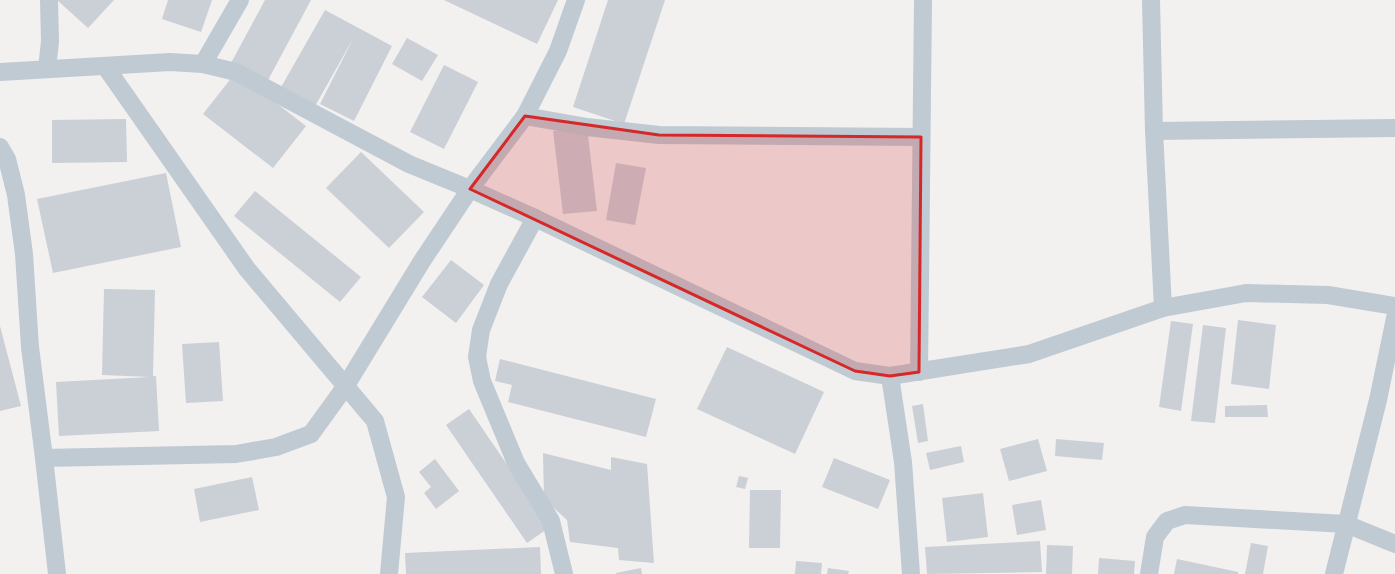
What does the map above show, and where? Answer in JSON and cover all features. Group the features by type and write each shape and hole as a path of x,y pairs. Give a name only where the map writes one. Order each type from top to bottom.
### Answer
{"street":[{"path":"48,69 50,41 49,0"},
{"path":"203,64 240,0"},
{"path":"44,458 236,454 276,448 311,434 344,387 422,261 470,189 525,116 558,51 576,0"},
{"path":"919,372 923,0"},
{"path":"1151,0 1154,131 1163,308"},
{"path":"0,72 170,62 203,64 236,72 409,164 535,218 855,371 890,376 1030,354 1163,308 1246,293 1328,295 1395,306"},
{"path":"105,66 247,269 344,387 375,421 396,497 390,574"},
{"path":"525,116 587,127 659,135 921,137"},
{"path":"1154,131 1395,128"},
{"path":"0,147 7,159 16,195 24,254 30,347 57,574"},
{"path":"535,218 497,291 481,330 477,357 482,381 516,463 551,522 564,574"},
{"path":"1334,574 1378,400 1395,318"},
{"path":"890,376 903,462 911,574"},
{"path":"1149,574 1155,537 1167,521 1185,515 1346,524 1395,544"}],"highlighted area":[{"path":"525,116 659,135 921,137 919,372 890,376 855,371 470,189"}],"building":[{"path":"57,0 114,0 88,28"},
{"path":"168,0 212,0 201,32 162,19"},
{"path":"265,0 311,0 267,82 231,63"},
{"path":"444,0 558,0 537,44"},
{"path":"608,0 665,0 624,124 573,107"},
{"path":"325,10 392,46 354,121 320,104 354,37 314,108 280,89"},
{"path":"407,38 438,55 422,81 392,64"},
{"path":"444,65 478,82 444,149 410,132"},
{"path":"236,72 306,126 273,168 203,114"},
{"path":"126,119 127,162 52,163 52,120"},
{"path":"587,127 597,211 563,214 553,131"},
{"path":"361,152 424,212 389,248 326,188"},
{"path":"616,163 646,168 635,225 606,220"},
{"path":"166,173 181,247 53,273 37,199"},
{"path":"255,191 361,277 340,302 234,216"},
{"path":"451,260 484,285 456,323 422,297"},
{"path":"104,289 155,290 153,376 156,376 159,431 59,436 56,382 150,377 102,375"},
{"path":"1238,320 1276,325 1269,389 1231,384"},
{"path":"1171,321 1193,324 1181,411 1159,407"},
{"path":"1203,325 1226,328 1215,423 1191,421"},
{"path":"0,326 21,406 0,411"},
{"path":"219,342 223,401 186,403 182,344"},
{"path":"727,347 824,392 795,454 697,409"},
{"path":"500,359 656,399 646,437 508,402 512,385 495,381"},
{"path":"923,404 928,441 918,443 912,406"},
{"path":"1267,405 1268,417 1225,417 1225,406"},
{"path":"469,409 550,527 527,543 446,425"},
{"path":"1038,439 1047,471 1009,481 1000,449"},
{"path":"1056,439 1104,443 1102,460 1055,456"},
{"path":"961,446 964,462 930,470 926,453"},
{"path":"543,453 611,470 611,457 647,464 654,563 619,560 618,548 570,542 567,520 544,499"},
{"path":"834,458 890,480 878,509 822,487"},
{"path":"435,459 459,491 436,509 424,493 431,487 419,472"},
{"path":"739,476 748,478 745,489 736,487"},
{"path":"252,477 259,510 200,522 194,489"},
{"path":"750,490 781,490 780,548 749,548"},
{"path":"983,493 988,537 947,542 942,498"},
{"path":"1041,500 1046,530 1017,535 1012,505"},
{"path":"1040,541 1042,572 927,574 925,547"},
{"path":"1251,543 1268,546 1263,574 1245,574"},
{"path":"1047,545 1073,546 1072,574 1046,574"},
{"path":"540,547 541,574 406,574 405,553"},
{"path":"1099,558 1135,561 1134,574 1098,574"},
{"path":"1177,559 1238,572 1238,574 1174,574"},
{"path":"796,561 822,563 821,574 795,574"},
{"path":"641,568 642,574 616,574 616,573"},
{"path":"828,568 849,571 848,574 827,574"}]}
